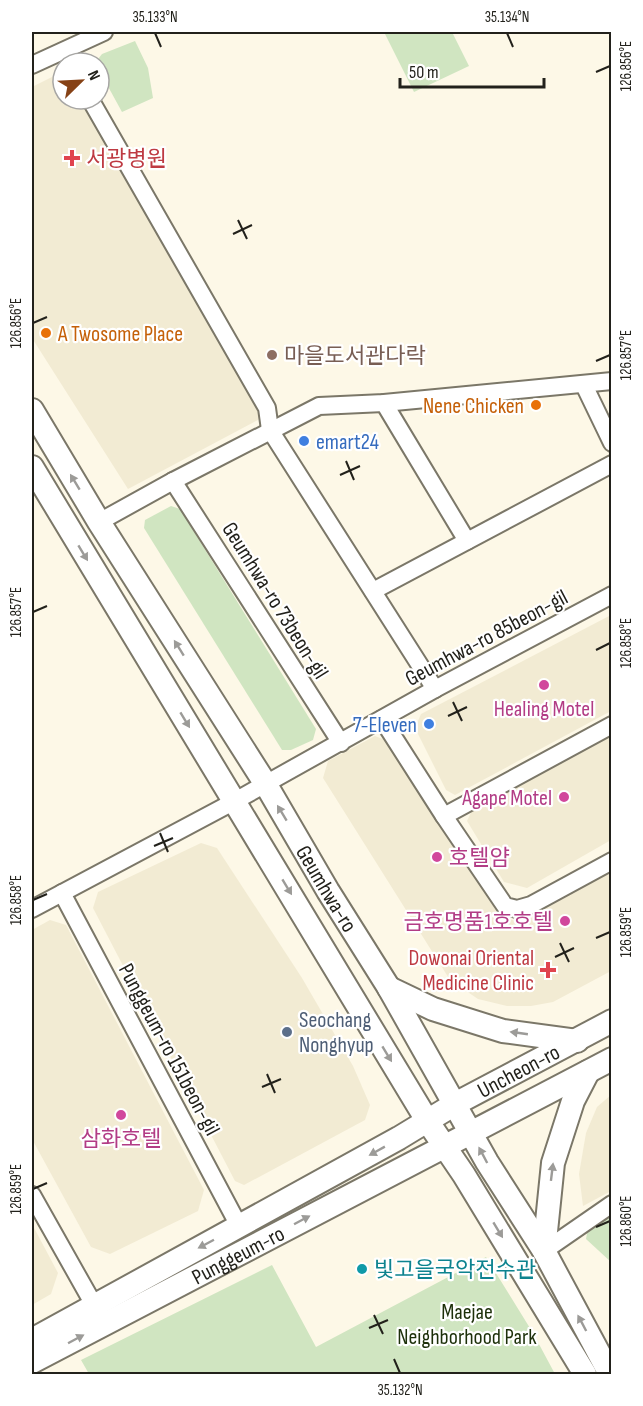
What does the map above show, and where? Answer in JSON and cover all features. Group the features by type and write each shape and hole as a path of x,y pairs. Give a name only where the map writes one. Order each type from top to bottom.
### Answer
{"main road":[{"name":"Geumhwa-ro","path":"32,410 99,522 265,783 328,891 389,988 487,1162 544,1251 610,1374"},
{"name":"Geumhwa-ro","path":"32,467 428,1122 470,1185 585,1374"},
{"path":"389,988 434,1009 503,1030 577,1041"},
{"name":"Uncheon-ro","path":"428,1122 455,1104 612,1021"},
{"name":"Uncheon-ro","path":"444,1146 612,1059"},
{"path":"544,1251 553,1162 573,1101 588,1072"},
{"name":"Punggeum-ro","path":"32,1340 428,1122"},
{"name":"Punggeum-ro","path":"32,1362 444,1146"}],"street":[{"path":"75,51 104,32"},
{"path":"32,65 51,61"},
{"path":"97,111 267,408 270,430 435,689"},
{"path":"99,522 319,406 384,403 612,381"},
{"path":"584,385 612,443"},
{"path":"384,403 467,541"},
{"path":"373,591 612,464"},
{"name":"Geumhwa-ro 73beon-gil","path":"173,481 340,743"},
{"name":"Geumhwa-ro 85beon-gil","path":"265,783 612,595"},
{"path":"382,719 505,906 517,909 531,905 612,861"},
{"path":"444,816 612,725"},
{"path":"32,909 265,783"},
{"name":"Punggeum-ro 151beon-gil","path":"62,893 238,1226"},
{"path":"32,1194 94,1305"},
{"path":"544,1251 612,1204"}],"shaded area":[{"path":"51,78 51,111 86,111 260,411 258,420 128,489 32,338 32,87"},
{"path":"611,615 611,711 455,795 446,790 415,728 421,714"},
{"path":"611,735 611,840 527,888 504,882 467,821 473,808"},
{"path":"375,736 388,741 501,918 513,920 534,912 611,871 611,971 553,1002 531,1006 507,1006 478,999 450,980 323,778 328,761"},
{"path":"201,843 217,848 302,978 353,1066 370,1105 365,1120 244,1185 235,1181 93,908 98,892"},
{"path":"50,920 66,925 204,1190 198,1211 110,1254 91,1247 32,1139 32,930"},
{"path":"611,1095 611,1191 583,1206 579,1174 586,1133 597,1107"},
{"path":"32,1224 58,1273 51,1294 32,1305"}],"green space":[{"path":"384,32 452,32 469,66 414,92"},
{"path":"135,41 148,68 153,98 122,112 111,92 110,51"},
{"path":"171,506 180,509 316,729 313,740 291,750 282,750 144,528 145,520"},
{"path":"611,1215 611,1262 586,1239 588,1228"},
{"name":"Maejae Neighborhood Park","path":"486,1257 533,1333 555,1374 89,1374 81,1360 272,1265 316,1347"}],"place":[{"name":"서광병원","path":"72,158"},
{"name":"A Twosome Place","path":"46,333"},
{"name":"마을도서관다락","path":"272,355"},
{"name":"Nene Chicken","path":"536,405"},
{"name":"emart24","path":"304,441"},
{"name":"Healing Motel","path":"544,685"},
{"name":"7-Eleven","path":"429,724"},
{"name":"Agape Motel","path":"564,797"},
{"name":"호텔얌","path":"437,857"},
{"name":"금호명품1호호텔","path":"565,921"},
{"name":"Dowonai Oriental Medicine Clinic","path":"548,970"},
{"name":"Seochang Nonghyup","path":"287,1032"},
{"name":"삼화호텔","path":"121,1115"},
{"name":"빛고을국악전수관","path":"362,1269"}]}
